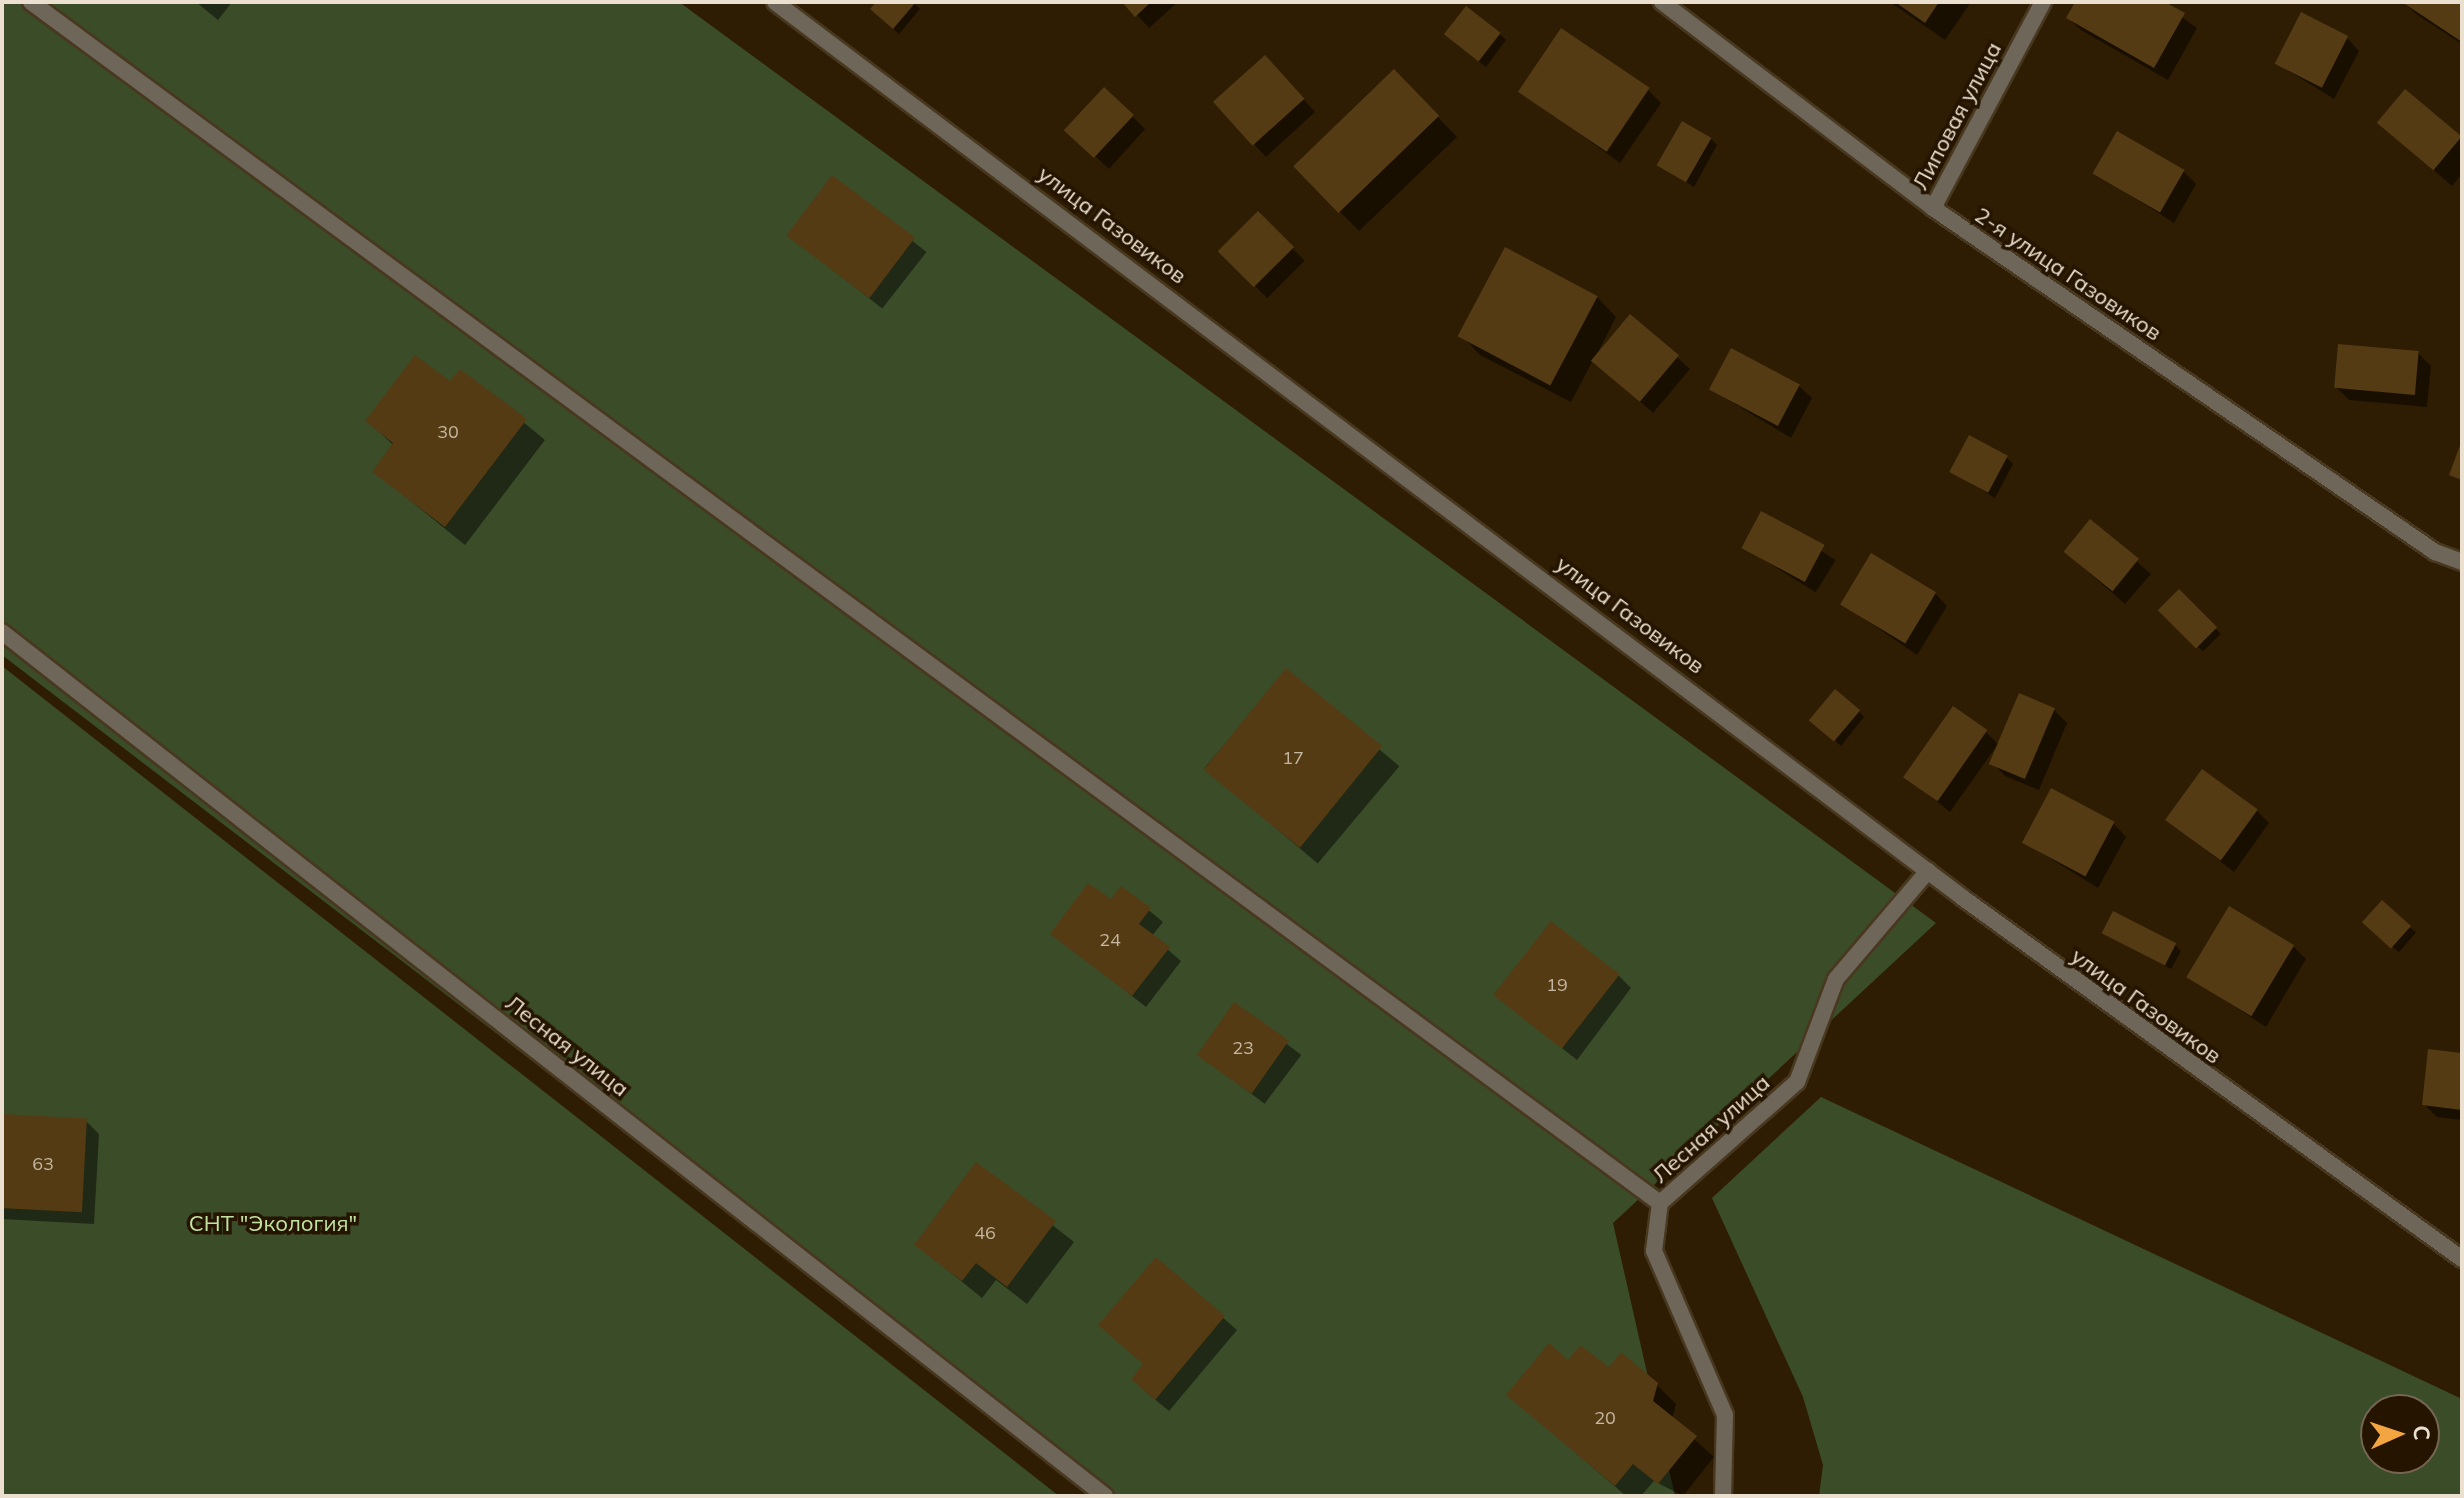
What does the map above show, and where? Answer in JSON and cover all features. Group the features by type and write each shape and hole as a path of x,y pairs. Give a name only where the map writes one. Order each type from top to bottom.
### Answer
{"street":[{"path":"31,2 1660,1203"},
{"name":"улица Газовиков","path":"775,2 1928,871 2462,1259"},
{"name":"2-я улица Газовиков","path":"1662,2 1933,208 2435,552 2462,562"},
{"name":"Липовая улица","path":"1933,208 2043,2"},
{"name":"Лесная улица","path":"2,632 1105,1496"},
{"name":"Лесная улица","path":"1723,1496 1725,1415 1654,1251 1660,1203 1797,1082 1836,979 1928,871"}],"green space":[{"path":"2,2 679,2 1936,923 1613,1223 1675,1496 1101,1496 2,655"},
{"name":"СНТ \"Экология\"","path":"2,666 1059,1496 2,1496"},
{"path":"1821,1097 2462,1399 2462,1496 1819,1496 1823,1465 1803,1397 1712,1198"}],"building":[{"path":"876,2 916,2 893,29 870,9"},
{"path":"1122,2 1151,2 1135,17"},
{"path":"1895,2 1939,2 1925,23"},
{"path":"2075,2 2165,2 2185,13 2154,68 2066,18"},
{"path":"2402,2 2462,2 2462,42"},
{"path":"1466,6 1501,33 1479,61 1444,34"},
{"path":"2301,12 2348,36 2322,88 2275,64"},
{"path":"1561,28 1650,88 1607,152 1518,92"},
{"path":"1265,55 1304,99 1252,146 1213,102"},
{"path":"1394,69 1439,116 1338,213 1293,166"},
{"path":"1104,87 1134,115 1094,158 1064,130"},
{"path":"2405,89 2462,137 2433,170 2377,123"},
{"path":"1682,121 1711,138 1686,182 1656,165"},
{"path":"2117,131 2185,170 2160,212 2092,173"},
{"path":"832,175 915,238 869,298 786,236"},
{"path":"1258,211 1294,247 1254,287 1218,251"},
{"path":"1505,247 1598,296 1550,385 1458,336"},
{"path":"1630,314 1679,355 1640,402 1591,361"},
{"path":"2338,344 2419,351 2415,395 2334,388"},
{"path":"1731,348 1800,385 1778,426 1709,389"},
{"path":"415,355 450,381 460,369 527,419 445,527 372,472 393,443 365,421"},
{"path":"1969,435 2008,456 1988,493 1949,472"},
{"path":"2462,440 2462,480 2449,475"},
{"path":"1761,511 1825,545 1805,582 1741,548"},
{"path":"2090,519 2139,559 2113,591 2064,552"},
{"path":"1871,553 1936,592 1905,644 1840,604"},
{"path":"2179,589 2217,627 2196,648 2158,610"},
{"path":"1286,668 1382,746 1300,848 1204,770"},
{"path":"1835,689 1860,710 1834,742 1809,720"},
{"path":"2019,693 2055,708 2025,779 1989,764"},
{"path":"1953,706 1987,730 1938,801 1903,777"},
{"path":"2202,769 2258,810 2221,861 2165,820"},
{"path":"2051,788 2115,822 2085,877 2022,843"},
{"path":"1088,883 1111,899 1121,886 1151,908 1139,924 1170,947 1132,996 1050,934"},
{"path":"2382,900 2411,926 2391,948 2362,922"},
{"path":"2229,906 2294,945 2251,1016 2186,977"},
{"path":"2113,911 2176,943 2165,966 2102,933"},
{"path":"1551,921 1620,975 1562,1049 1493,995"},
{"path":"1234,1002 1289,1040 1252,1094 1197,1055"},
{"path":"2428,1049 2462,1053 2462,1110 2422,1105"},
{"path":"2,1114 87,1118 82,1212 2,1208"},
{"path":"976,1162 1056,1221 1007,1287 976,1263 962,1281 914,1245"},
{"path":"1156,1257 1225,1316 1155,1400 1131,1379 1143,1364 1098,1325"},
{"path":"1549,1343 1568,1360 1580,1345 1609,1367 1621,1352 1658,1383 1653,1401 1697,1436 1658,1484 1633,1464 1615,1486 1506,1395"}]}
